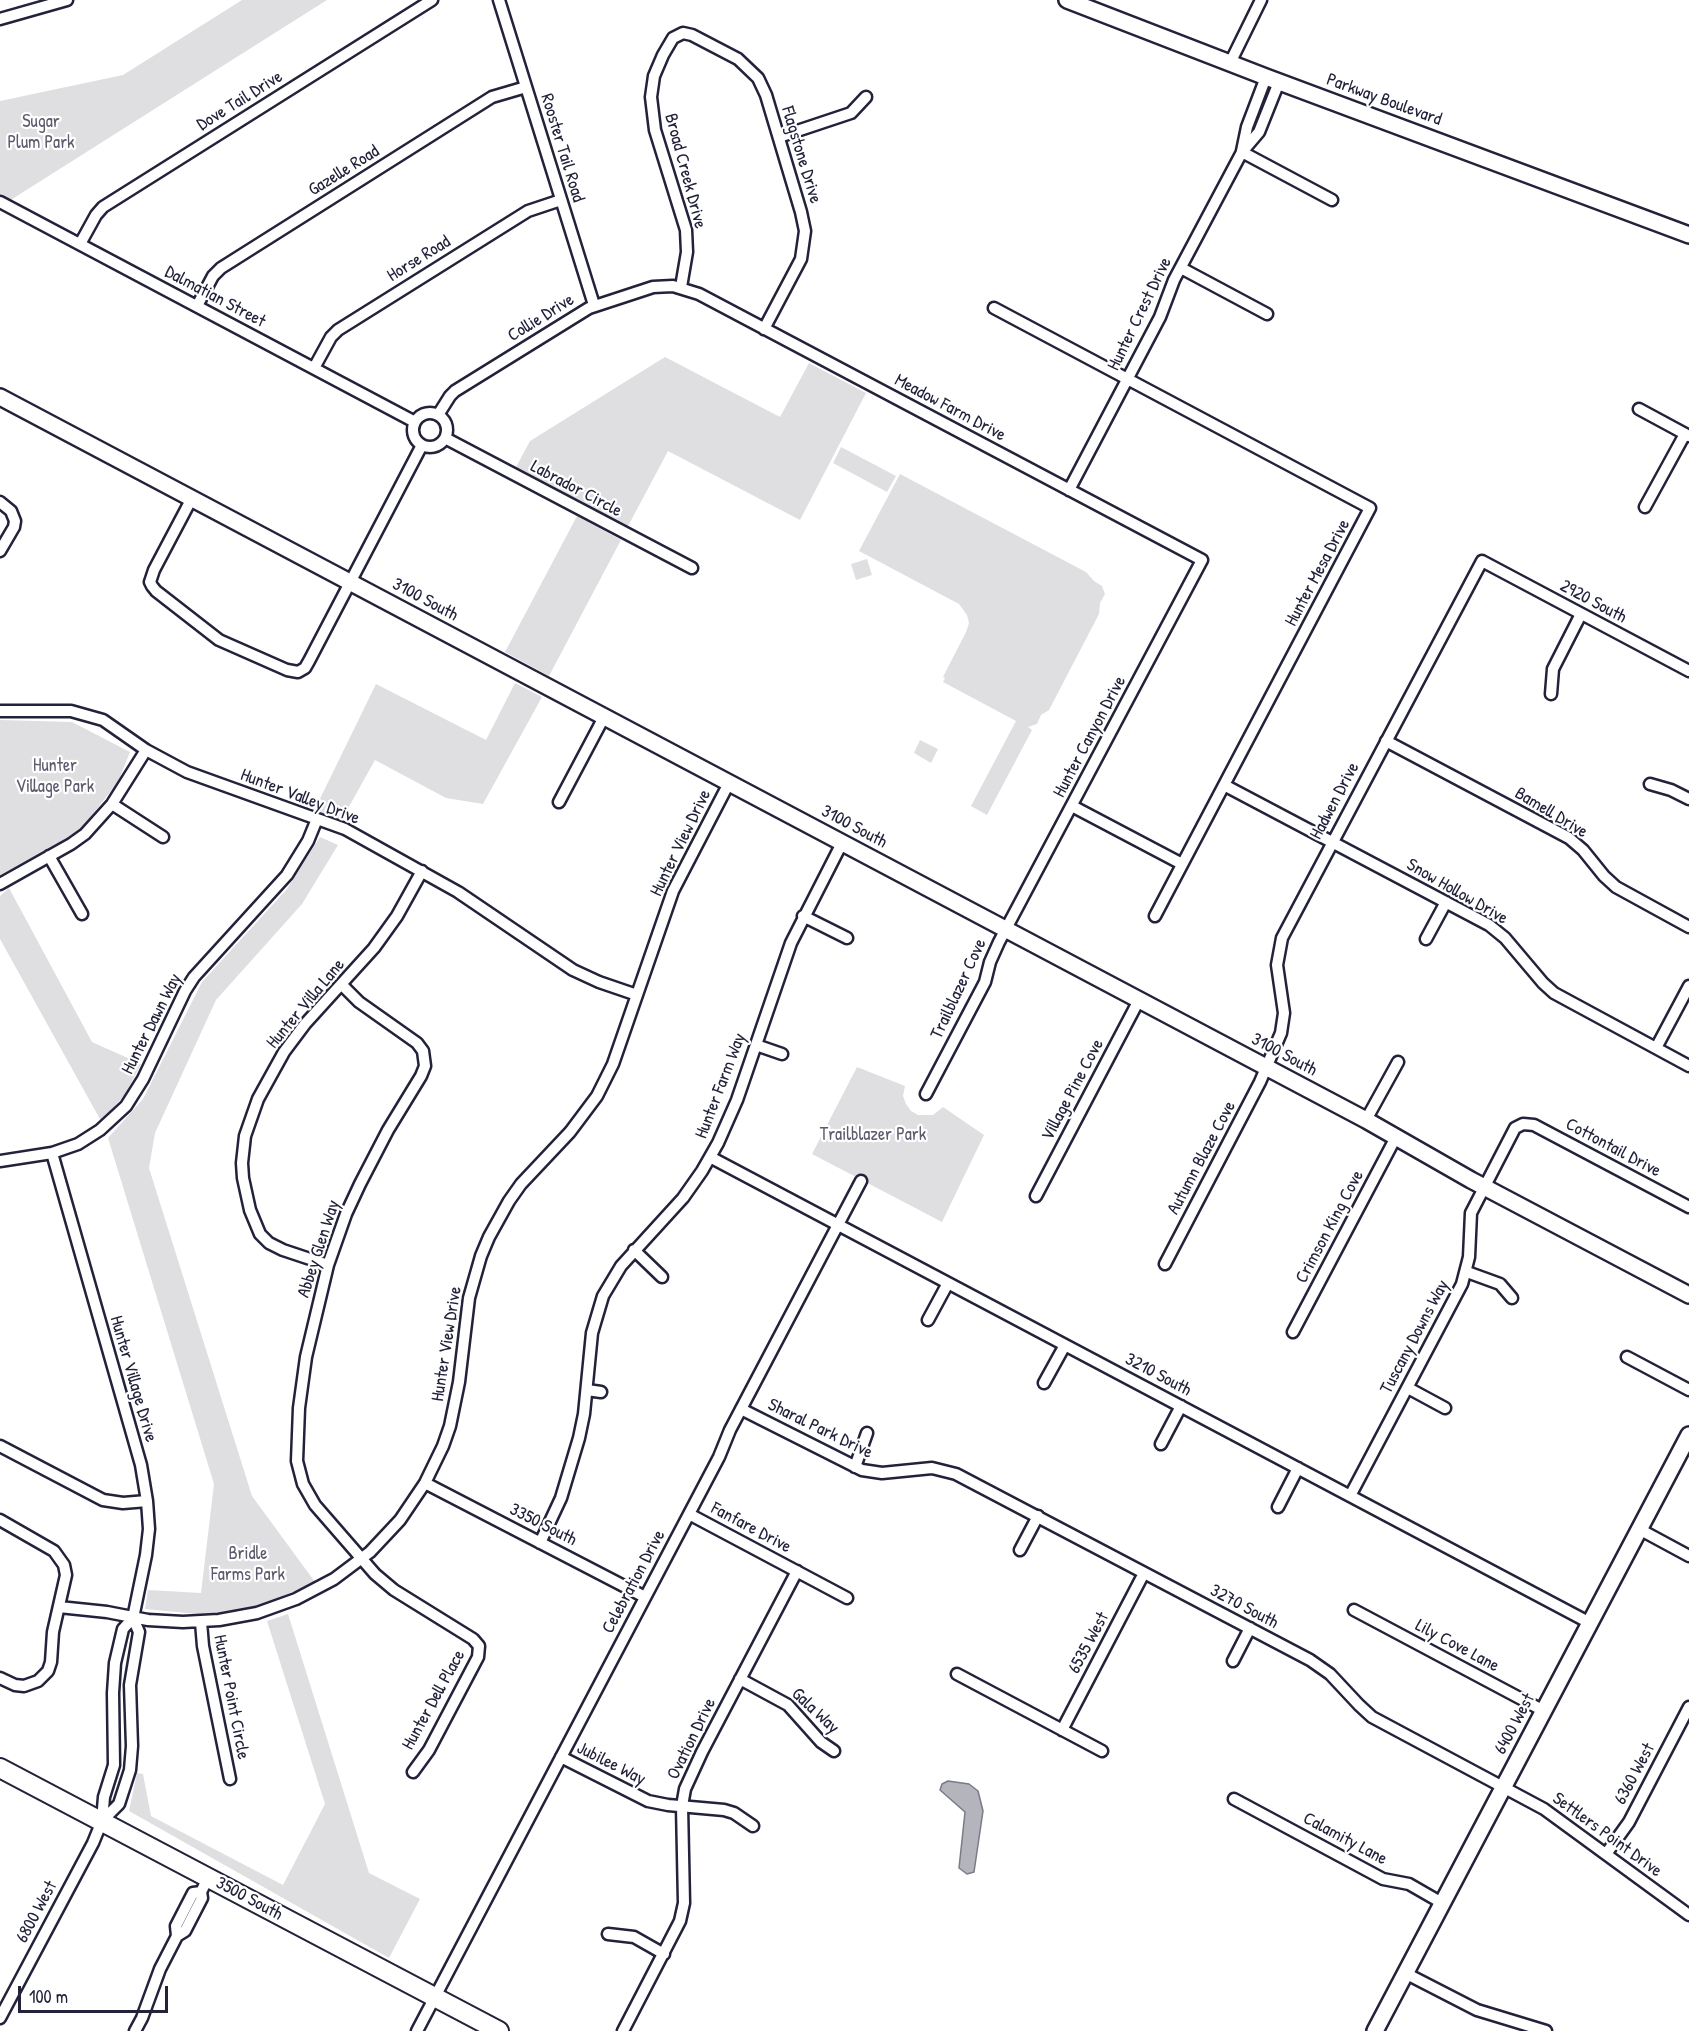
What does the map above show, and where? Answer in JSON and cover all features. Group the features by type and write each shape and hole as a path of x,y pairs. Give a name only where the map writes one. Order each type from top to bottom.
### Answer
{"main road":[{"name":"Parkway Boulevard","path":"1067,0 1272,80 1689,235"},
{"name":"3100 South","path":"0,397 1366,1120 1484,1186 1689,1295"},
{"name":"6400 West","path":"1375,2031 1689,1435"},
{"name":"3500 South","path":"0,1768 102,1821 204,1885 435,1997 498,2031"}],"street":[{"path":"0,19 67,0"},
{"name":"Dove Tail Drive","path":"80,244 103,207 432,0"},
{"name":"Rooster Tail Road","path":"499,0 594,305"},
{"path":"1230,63 1261,0"},
{"name":"Flagstone Drive","path":"677,35 692,34 738,59 752,71 762,86 801,212 805,240 801,260 764,329"},
{"name":"Broad Creek Drive","path":"677,35 671,40 658,65 652,87 651,108 655,130 686,230 687,252 681,287"},
{"name":"Hunter Crest Drive","path":"1069,490 1160,317 1171,285 1242,152 1259,132 1272,80"},
{"name":"Gazelle Road","path":"197,306 221,268 492,97 526,87"},
{"path":"778,137 846,116 855,111 866,97"},
{"path":"1242,152 1332,200"},
{"name":"Horse Road","path":"314,368 330,337 338,330 528,211 561,200"},
{"name":"Dalmatian Street","path":"0,202 415,422"},
{"path":"1181,268 1267,314"},
{"name":"Collie Drive","path":"438,415 455,391 594,305 652,286 681,287"},
{"name":"Meadow Farm Drive","path":"681,287 699,294 1202,561"},
{"path":"994,308 1127,379"},
{"name":"Hunter Mesa Drive","path":"1127,379 1370,508 1155,916"},
{"path":"1639,409 1687,435 1645,507"},
{"path":"423,414 438,415 446,423 446,438 438,446 423,445 414,437 415,422 423,414"},
{"name":"Labrador Circle","path":"446,438 692,568"},
{"path":"192,498 150,582 156,591 219,640 298,672 309,661 423,445"},
{"path":"0,502 11,511 15,521 0,551"},
{"name":"Hunter Canyon Drive","path":"1006,930 1202,561"},
{"name":"2920 South","path":"1482,561 1689,671"},
{"name":"Hadwen Drive","path":"1266,1068 1284,1020 1277,965 1280,944 1482,561"},
{"path":"1551,694 1553,669 1581,614"},
{"name":"Hunter Valley Drive","path":"0,711 60,710 82,713 111,725 146,750 193,775 345,829 467,897 567,966 599,982 637,995"},
{"path":"559,802 604,717"},
{"name":"Bamell Drive","path":"1386,741 1569,838 1579,846 1616,888 1689,927"},
{"path":"0,884 85,834 112,804 146,750"},
{"name":"Hunter View Drive","path":"59,1607 107,1612 133,1618 201,1622 238,1617 276,1607 315,1590 362,1560 400,1520 425,1483 450,1426 459,1382 469,1298 489,1237 521,1184 570,1132 597,1096 613,1064 675,885 729,783"},
{"path":"1650,783 1689,799"},
{"name":"Snow Hollow Drive","path":"1224,785 1446,902 1500,934 1554,993 1689,1066"},
{"path":"112,804 163,837"},
{"path":"1072,806 1182,864"},
{"name":"Hunter Dawn Way","path":"0,1161 52,1153 78,1144 110,1122 126,1106 143,1079 189,984 281,883 304,849 317,819"},
{"name":"Hunter Farm Way","path":"540,1543 561,1498 573,1461 584,1414 596,1314 614,1276 634,1250 672,1212 710,1157 731,1114 803,916 842,843"},
{"path":"49,856 81,914"},
{"name":"Hunter Villa Lane","path":"328,1265 283,1250 269,1243 260,1234 246,1194 242,1163 249,1123 269,1077 294,1038 361,964 386,932 422,871"},
{"path":"1426,939 1446,902"},
{"path":"803,916 847,938"},
{"name":"Trailblazer Cove","path":"926,1094 987,979 992,958 1006,930"},
{"name":"Abbey Glen Way","path":"342,985 359,1002 417,1043 423,1051 425,1066 387,1130 346,1214 328,1265 306,1357 299,1408 297,1461 303,1484 315,1505 362,1560"},
{"path":"1656,1048 1689,986"},
{"name":"Village Pine Cove","path":"1036,1196 1139,1000"},
{"path":"756,1045 782,1054"},
{"path":"1366,1120 1398,1062"},
{"name":"Autumn Blaze Cove","path":"1165,1264 1266,1068"},
{"name":"Cottontail Drive","path":"1520,1125 1529,1123 1534,1125 1689,1207"},
{"name":"Tuscany Downs Way","path":"1350,1496 1462,1284 1467,1272 1469,1257 1471,1213 1511,1134 1520,1125"},
{"name":"Crimson King Cove","path":"1293,1332 1396,1137"},
{"name":"Hunter Village Drive","path":"52,1153 141,1465 147,1501 147,1542 133,1618 123,1629 114,1672 114,1765 104,1797 102,1821"},
{"name":"3210 South","path":"710,1157 1590,1623"},
{"name":"Celebration Drive","path":"417,2031 719,1457 730,1430 861,1181"},
{"path":"634,1250 662,1277"},
{"path":"1467,1272 1500,1284 1512,1298"},
{"path":"928,1320 948,1283"},
{"path":"1044,1383 1065,1345"},
{"path":"1627,1357 1689,1390"},
{"path":"1408,1388 1445,1408"},
{"path":"587,1390 601,1392"},
{"path":"1161,1444 1181,1406"},
{"name":"Sharal Park Drive","path":"741,1409 855,1467 882,1473 932,1468 956,1474"},
{"path":"855,1467 867,1433"},
{"path":"0,1446 103,1500 123,1503 147,1501"},
{"path":"1278,1506 1298,1468"},
{"name":"3270 South","path":"956,1474 1324,1668 1372,1717 1503,1787"},
{"name":"3350 South","path":"425,1483 645,1597"},
{"name":"Fanfare Drive","path":"689,1514 846,1598"},
{"path":"1020,1550 1038,1516"},
{"path":"0,1520 45,1544 58,1555 64,1565 66,1575 53,1632 49,1667 42,1679 30,1685 19,1686 0,1679"},
{"path":"1639,1529 1689,1556"},
{"name":"Hunter Dell Place","path":"362,1560 387,1585 473,1639 479,1646 478,1658 429,1750 412,1772"},
{"name":"Ovation Drive","path":"623,2031 680,1921 684,1903 682,1806 685,1789 797,1571"},
{"name":"6535 West","path":"1062,1730 1144,1573"},
{"name":"Lily Cove Lane","path":"1354,1610 1544,1711"},
{"name":"Hunter Village Drive","path":"102,1821 119,1804 130,1770 132,1746 130,1685 139,1632 133,1618"},
{"name":"Hunter Point Circle","path":"201,1622 203,1646 230,1779"},
{"path":"1233,1661 1250,1628"},
{"path":"957,1674 1102,1751"},
{"name":"Gala Way","path":"740,1679 788,1705 821,1742 834,1751"},
{"name":"6360 West","path":"1606,1854 1629,1822 1689,1707"},
{"name":"Jubilee Way","path":"561,1757 640,1798 658,1803 724,1810 734,1813 753,1826"},
{"name":"Settlers Point Drive","path":"1503,1787 1557,1817 1689,1915"},
{"name":"Calamity Lane","path":"1234,1799 1383,1879 1409,1884 1442,1903"},
{"name":"6800 West","path":"0,2018 93,1843 102,1821"},
{"path":"139,2029 160,1969 177,1936 185,1931 202,1898 204,1885"},
{"path":"608,1934 634,1937 664,1954"},
{"path":"1405,1973 1476,2010 1546,2031"}],"green space":[{"name":"Sugar Plum Park","path":"242,0 327,0 9,201 0,196 0,101 123,75"},
{"path":"665,357 780,417 809,363 866,393 800,520 668,451 627,528 515,469 530,441"},
{"path":"841,447 896,476 887,492 833,463"},
{"path":"900,474 1086,572 1102,586 1105,594 1100,603 1099,614 1049,710 1041,715 1037,724 1028,727 1032,730 987,815 971,806 1016,721 943,682 945,678 943,677 966,632 969,623 967,615 959,604 859,551"},
{"path":"577,516 621,540 549,676 505,652"},
{"path":"867,559 872,575 856,580 851,564"},
{"path":"515,683 542,697 483,804 446,798 375,760 341,821 314,811 376,684 486,740"},
{"name":"Hunter Village Park","path":"0,720 72,722 130,752 118,782 81,829 0,878"},
{"path":"920,740 938,749 931,763 914,753"},
{"name":"Bridle Farms Park","path":"320,837 338,845 302,904 216,1000 155,1133 149,1168 252,1496 315,1582 264,1604 208,1615 145,1609 148,1590 201,1593 214,1484 108,1138 143,1099 202,982 287,889"},
{"path":"9,888 92,1042 141,1064 124,1096 101,1121 0,939 0,896"},
{"name":"Trailblazer Park","path":"857,1067 905,1086 903,1096 906,1104 918,1115 933,1115 943,1107 984,1135 942,1222 812,1154"},
{"path":"288,1614 369,1873 420,1899 389,1958 129,1811 137,1773 143,1774 151,1816 283,1885 325,1804 267,1621"}],"shaded area":[{"path":"948,1781 969,1784 978,1791 983,1811 974,1872 967,1874 959,1868 965,1812 940,1790 942,1784"}]}
